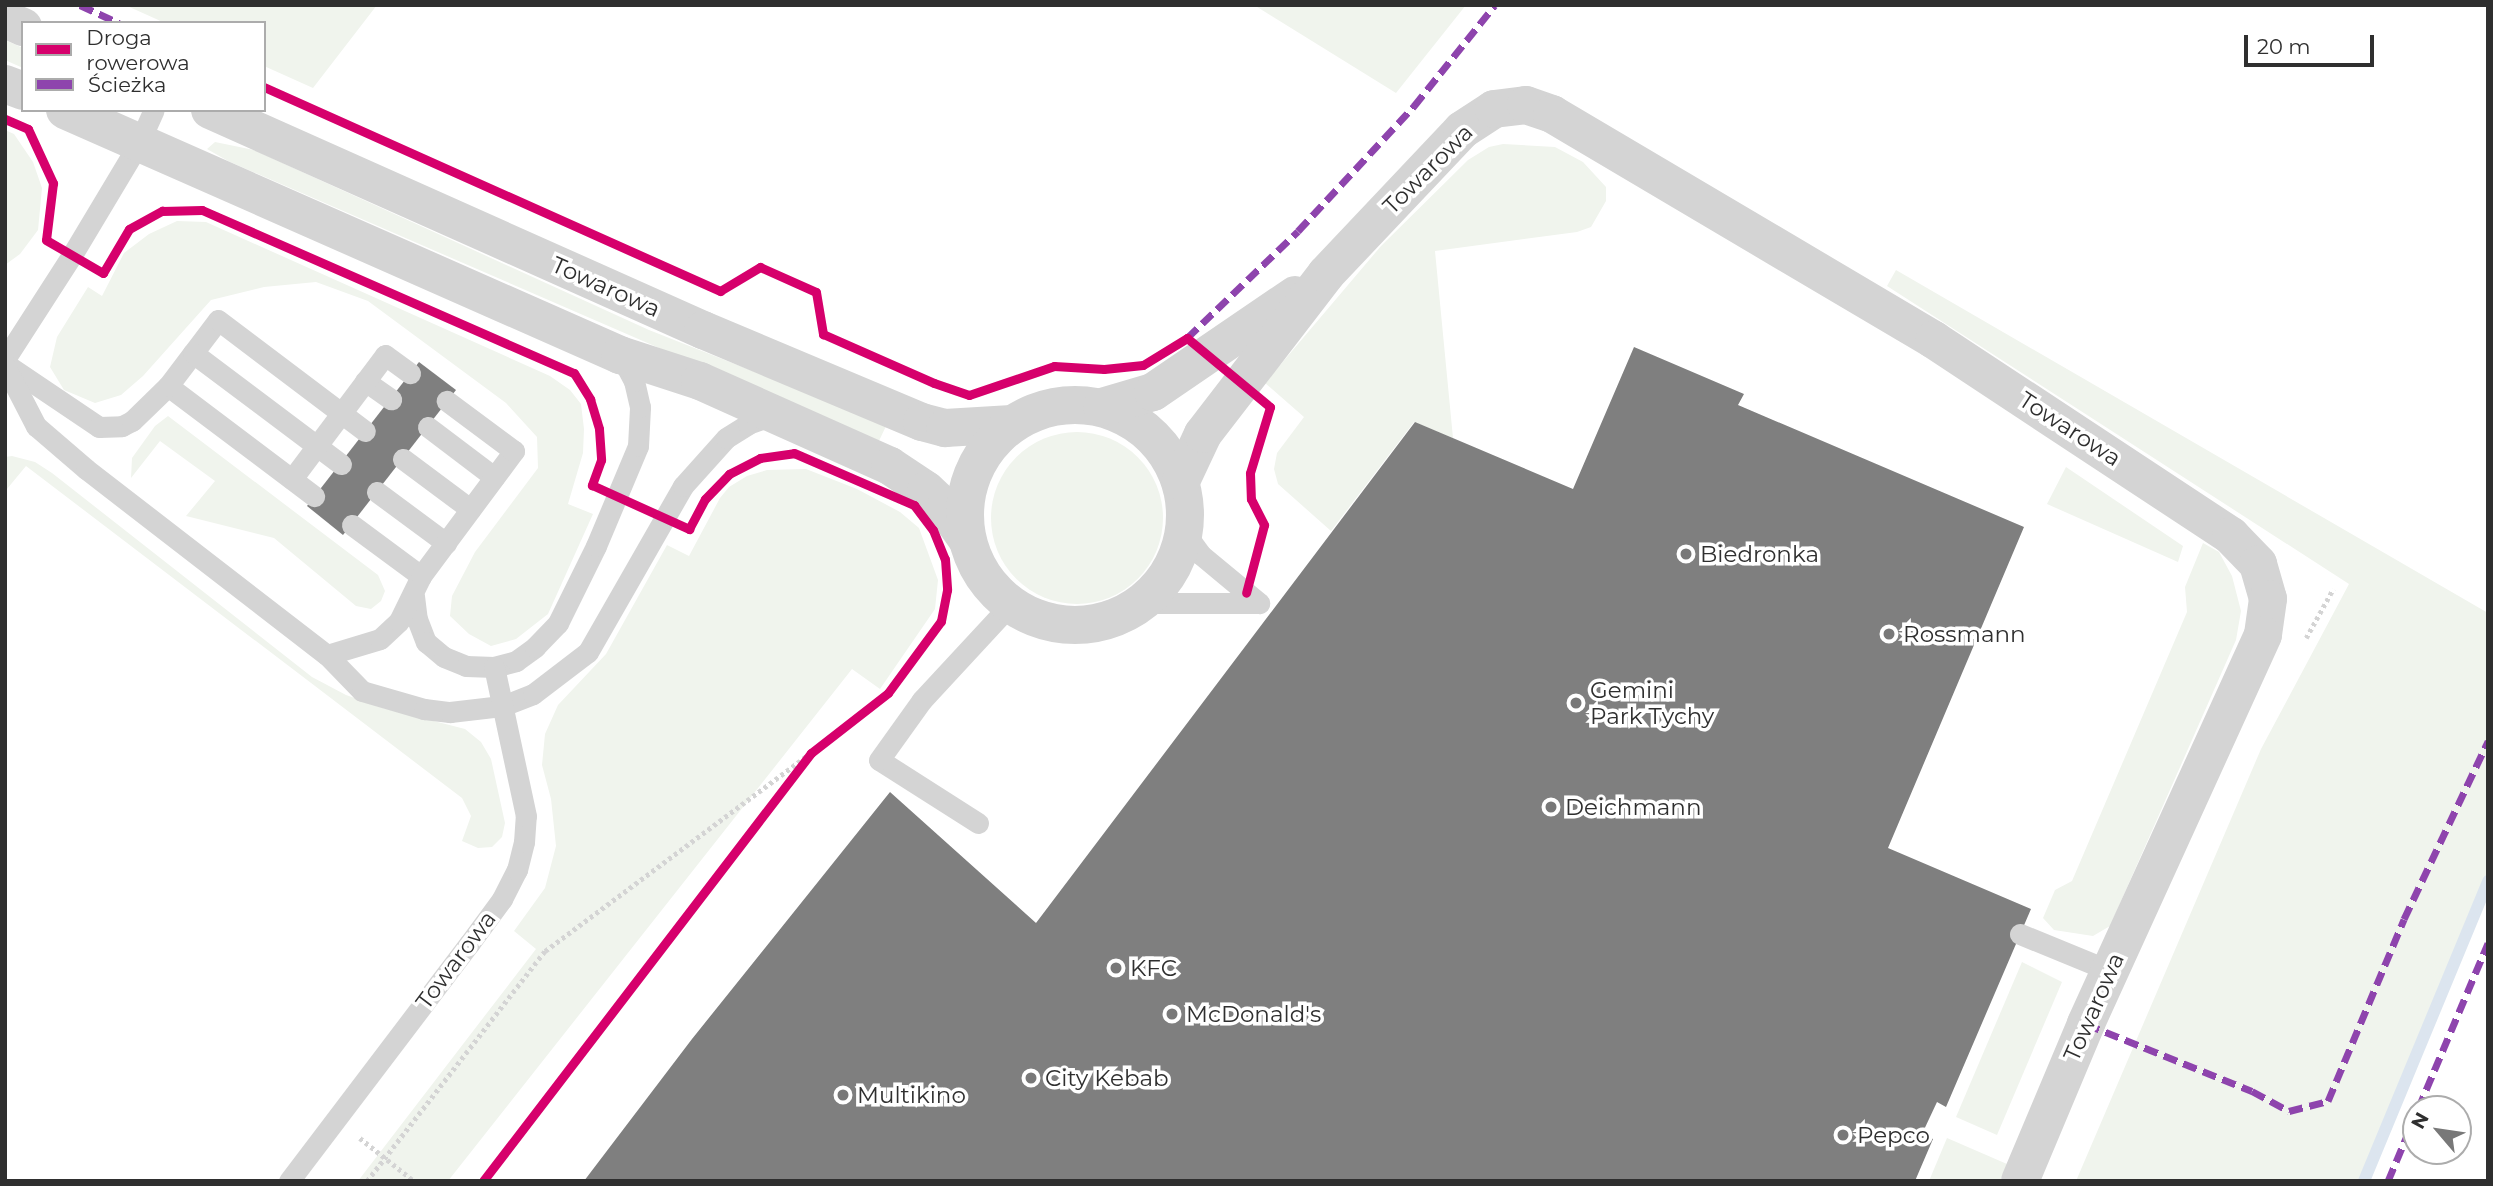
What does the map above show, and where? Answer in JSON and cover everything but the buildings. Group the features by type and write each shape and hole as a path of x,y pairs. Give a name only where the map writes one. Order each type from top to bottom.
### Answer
{"street":[{"path":"5,19 21,26"},
{"name":"Towarowa","path":"1181,481 1203,435 1326,274 1462,130 1494,109 1527,106 1552,114 1934,340 2231,536 2258,564 2268,599 2263,635 2110,971 2020,1181"},
{"path":"75,112 147,127 620,355 700,381 890,466 926,490 945,508 967,540 979,571 1010,605 1031,617 1055,624 1082,626 1112,620 1143,603 1163,584 1178,557 1185,533 1186,509 1181,481 1170,457 1154,436 1134,421 1102,407 1066,404 1038,410 1012,424 991,443 977,463 967,491 964,518 967,540"},
{"name":"Towarowa","path":"215,112 703,330 922,422 957,428 1012,424"},
{"name":"Towarowa","path":"1102,407 1153,392 1326,274"}],"lane":[{"path":"5,363 147,127"},
{"path":"5,363 99,427 122,426 132,421 168,386 218,320 365,431"},
{"path":"193,353 341,464"},
{"path":"292,479 385,355 410,373"},
{"path":"352,525 417,586 417,620 426,642 444,657 466,666 494,667 516,661 535,647 558,623 577,589 638,446 640,407 634,381 620,355"},
{"path":"5,363 36,426 86,469 327,655 362,691 450,712 502,706 533,694 588,652 683,486 726,438 748,424 775,414"},
{"path":"365,381 391,399"},
{"path":"168,386 314,496"},
{"path":"327,655 358,648 380,639 399,621 417,586 446,543 514,451 447,401"},
{"path":"428,427 494,477"},
{"path":"403,459 470,509"},
{"path":"377,492 446,543"},
{"path":"1143,603 1259,603 1200,554 1185,533"},
{"path":"978,822 879,760 922,700 1010,605"},
{"name":"Towarowa","path":"289,1181 502,899 517,870 524,842 526,816 494,667"},
{"path":"2020,934 2110,971"}],"path":[{"path":"367,1181 545,951 811,753"},
{"path":"384,1158 414,1181"}],"shaded area":[{"path":"125,5 377,5 313,88 266,67 266,21 161,21"},
{"path":"1254,5 1466,5 1396,93"},
{"path":"5,40 21,47 21,67 5,60"},
{"path":"5,130 14,134 33,162 42,188 38,230 20,254 5,265"},
{"path":"215,142 254,150 649,330 887,424 878,443 228,161 207,149"},
{"path":"1503,144 1555,147 1583,162 1606,187 1606,201 1591,227 1577,232 1435,251 1453,438 1414,422 1331,531 1278,484 1274,469 1277,453 1304,417 1265,383 1381,246 1468,160 1489,147"},
{"path":"177,221 206,222 550,376 570,390 581,404 584,429 583,453 568,504 593,514 548,614 516,639 491,646 469,634 450,616 452,596 475,552 538,468 537,437 506,403 368,301 316,282 264,287 211,300 143,376 121,395 95,403 64,390 50,367 57,337 88,287 102,296 124,253 149,234"},
{"path":"1896,270 2488,613 2488,884 2362,1181 2076,1181 2261,749 2349,584 1887,286"},
{"path":"168,416 378,575 385,591 381,601 371,609 356,606 274,538 186,516 215,481 160,441 131,478 132,458 155,426"},
{"path":"1077,432 1110,439 1138,457 1156,485 1163,518 1156,551 1138,579 1110,597 1077,604 1044,597 1016,579 998,551 991,518 998,485 1016,457 1044,439"},
{"path":"12,456 35,462 52,473 312,677 346,695 383,708 465,729 481,742 491,759 505,823 502,837 492,847 478,848 462,841 471,816 462,798 26,466 7,489 5,457"},
{"path":"2066,467 2183,546 2178,562 2047,504"},
{"path":"806,469 857,489 900,512 919,528 938,580 935,609 880,689 852,669 448,1181 358,1181 536,949 514,931 545,888 556,846 551,799 542,765 545,734 558,705 606,654 667,545 689,556 720,498 729,487 747,476 767,470"},
{"path":"2203,543 2219,552 2232,576 2241,611 2236,640 2110,926 2093,936 2054,930 2043,918 2055,890 2072,881 2187,612 2185,587"},
{"path":"2022,962 2062,982 1997,1135 1956,1117"},
{"path":"1947,1138 2007,1164 2000,1181 1929,1181"}],"waterway":[{"path":"2364,1181 2488,881"}],"marked path":[{"path":"80,5 115,21"},
{"path":"1187,338 1298,231 1414,106 1495,5"},
{"path":"2086,1024 2252,1091 2289,1111 2328,1101 2404,919 2488,741"},
{"path":"2424,1095 2488,943"},
{"path":"2388,1181 2402,1148"}],"cycle path":[{"path":"266,88 720,291 760,267 816,292 823,334 934,383 969,395 1054,366 1104,369 1143,365 1187,338 1270,407 1250,473 1251,499 1264,525 1246,593"},
{"path":"5,119 28,129 53,183 46,240 103,273 129,229 162,211 202,210 574,373 590,399 599,429 601,460 592,485 689,529 705,499 729,474 760,458 794,453 914,505 933,530 945,559 947,590 941,621 888,693 811,753 483,1181"}],"place":[{"name":"Biedronka","path":"1686,554"},
{"name":"Rossmann","path":"1889,634"},
{"name":"Gemini Park Tychy","path":"1576,703"},
{"name":"Deichmann","path":"1551,807"},
{"name":"KFC","path":"1116,968"},
{"name":"McDonald's","path":"1172,1014"},
{"name":"City Kebab","path":"1031,1078"},
{"name":"Multikino","path":"843,1095"},
{"name":"Pepco","path":"1843,1135"}]}
